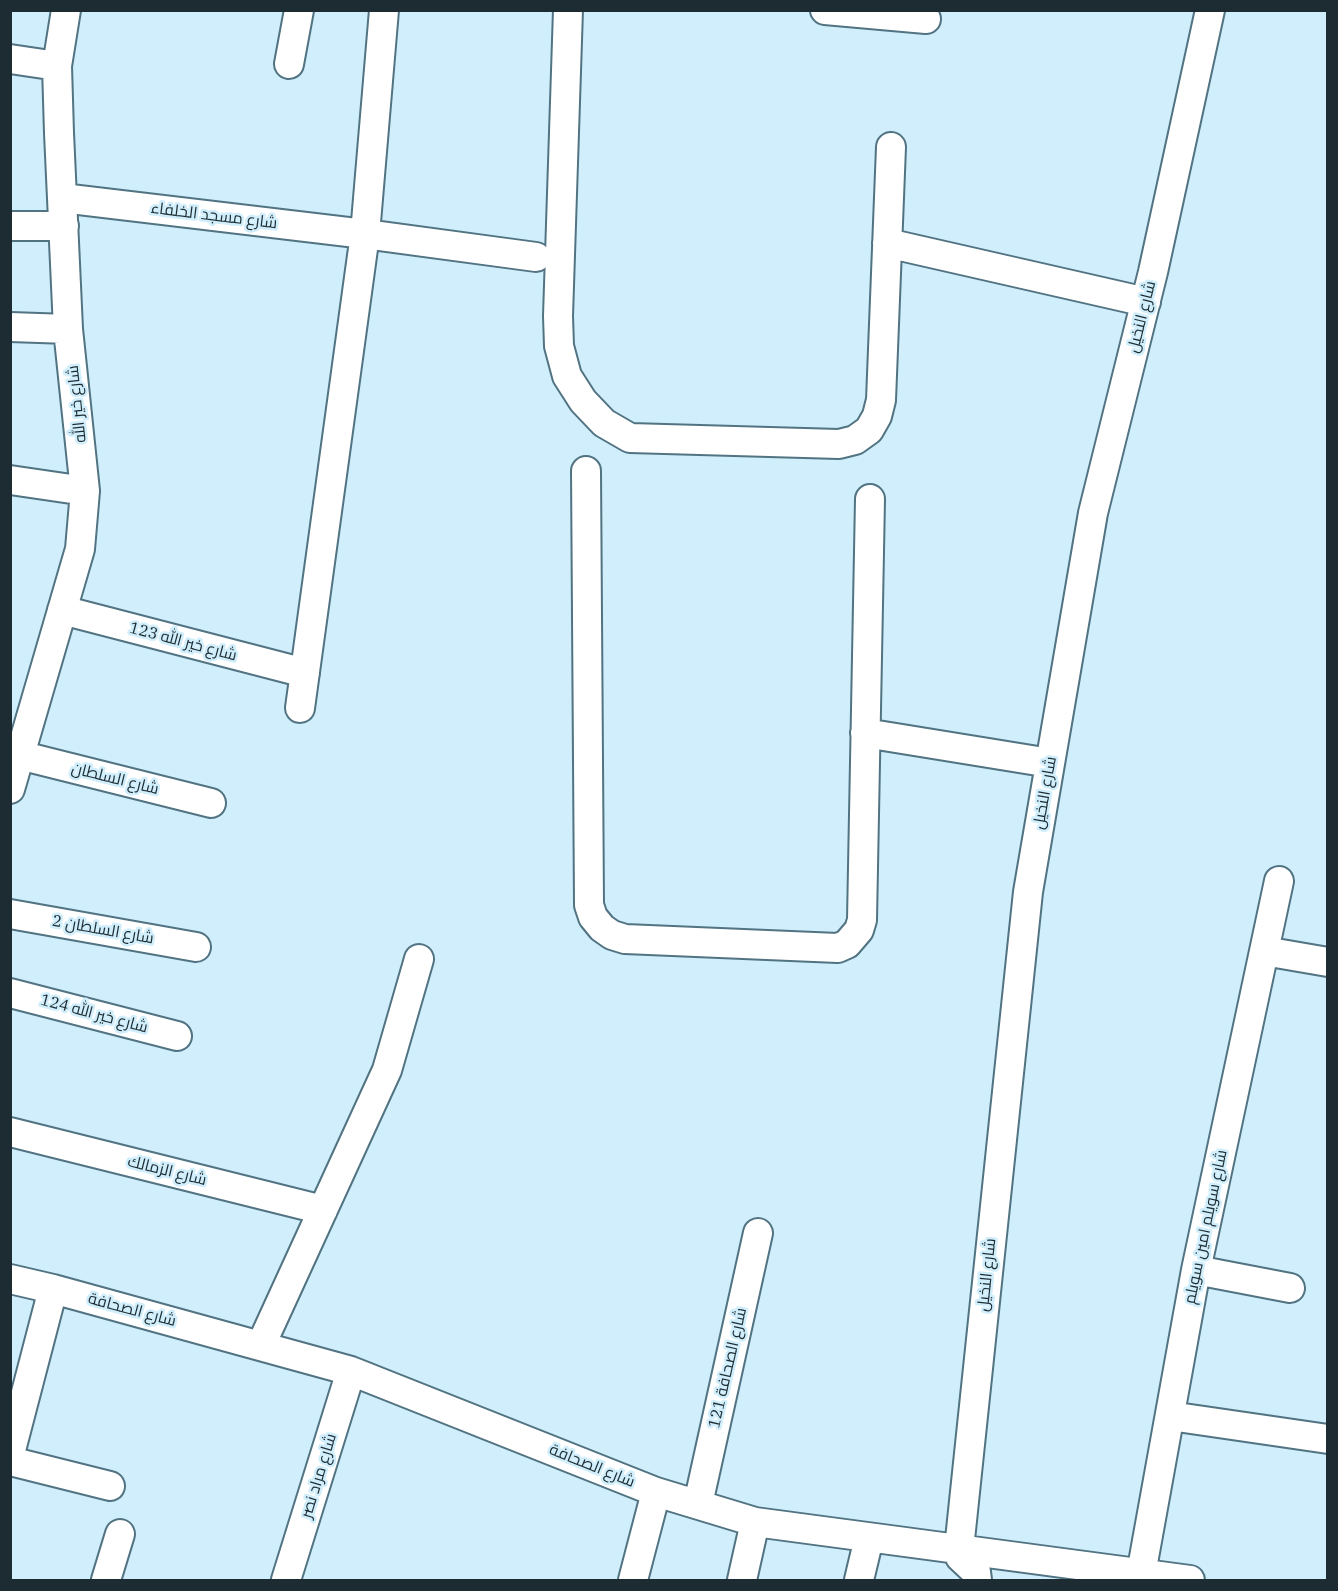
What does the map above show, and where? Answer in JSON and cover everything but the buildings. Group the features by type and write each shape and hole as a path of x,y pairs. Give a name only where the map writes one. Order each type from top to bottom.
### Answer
{"street":[{"name":"شارع خير الله","path":"10,789 18,738 62,610 80,549 85,491 68,329 57,66 66,10"},
{"path":"289,64 299,10"},
{"path":"300,708 365,234 384,10"},
{"path":"568,10 558,316 559,346 567,376 583,401 604,423 630,438 839,444 855,440 868,430 877,416 880,400 891,147"},
{"path":"825,10 868,12 926,19"},
{"name":"شارع النخيل","path":"959,1549 1027,903 1093,513 1146,302 1210,10"},
{"path":"10,59 57,66"},
{"name":"شارع مسجد الخلفاء","path":"10,226 63,212 365,234 536,257"},
{"path":"887,243 1146,302"},
{"path":"10,327 68,329"},
{"path":"586,471 590,905 593,917 602,928 612,935 625,939 838,948 847,944 860,930 870,499"},
{"path":"10,480 85,491"},
{"name":"شارع خير الله 123","path":"62,610 305,673"},
{"path":"865,733 1050,763"},
{"name":"شارع السلطان","path":"18,738 211,803"},
{"name":"شارع سويلم امين سويلم","path":"1141,1574 1196,1270 1279,881"},
{"name":"شارع السلطان 2","path":"10,914 196,947"},
{"path":"1264,951 1328,962"},
{"path":"261,1345 387,1070 419,959"},
{"name":"شارع خير الله 124","path":"10,993 177,1036"},
{"name":"شارع الزمالك","path":"10,1132 323,1210"},
{"name":"شارع الصحافة 121","path":"698,1504 758,1233"},
{"path":"1196,1270 1290,1288"},
{"name":"شارع الصحافة","path":"10,1279 351,1371 656,1492 755,1522 959,1549 1105,1575 1141,1574 1182,1580"},
{"path":"10,1454 53,1289"},
{"name":"شارع مراد نصر","path":"286,1581 351,1371"},
{"path":"1170,1416 1328,1439"},
{"path":"10,1461 110,1486"},
{"path":"633,1581 656,1492"},
{"path":"742,1581 755,1522"},
{"path":"106,1581 120,1534"},
{"path":"859,1581 869,1538"},
{"path":"959,1549 960,1557 976,1572 977,1581"}]}
